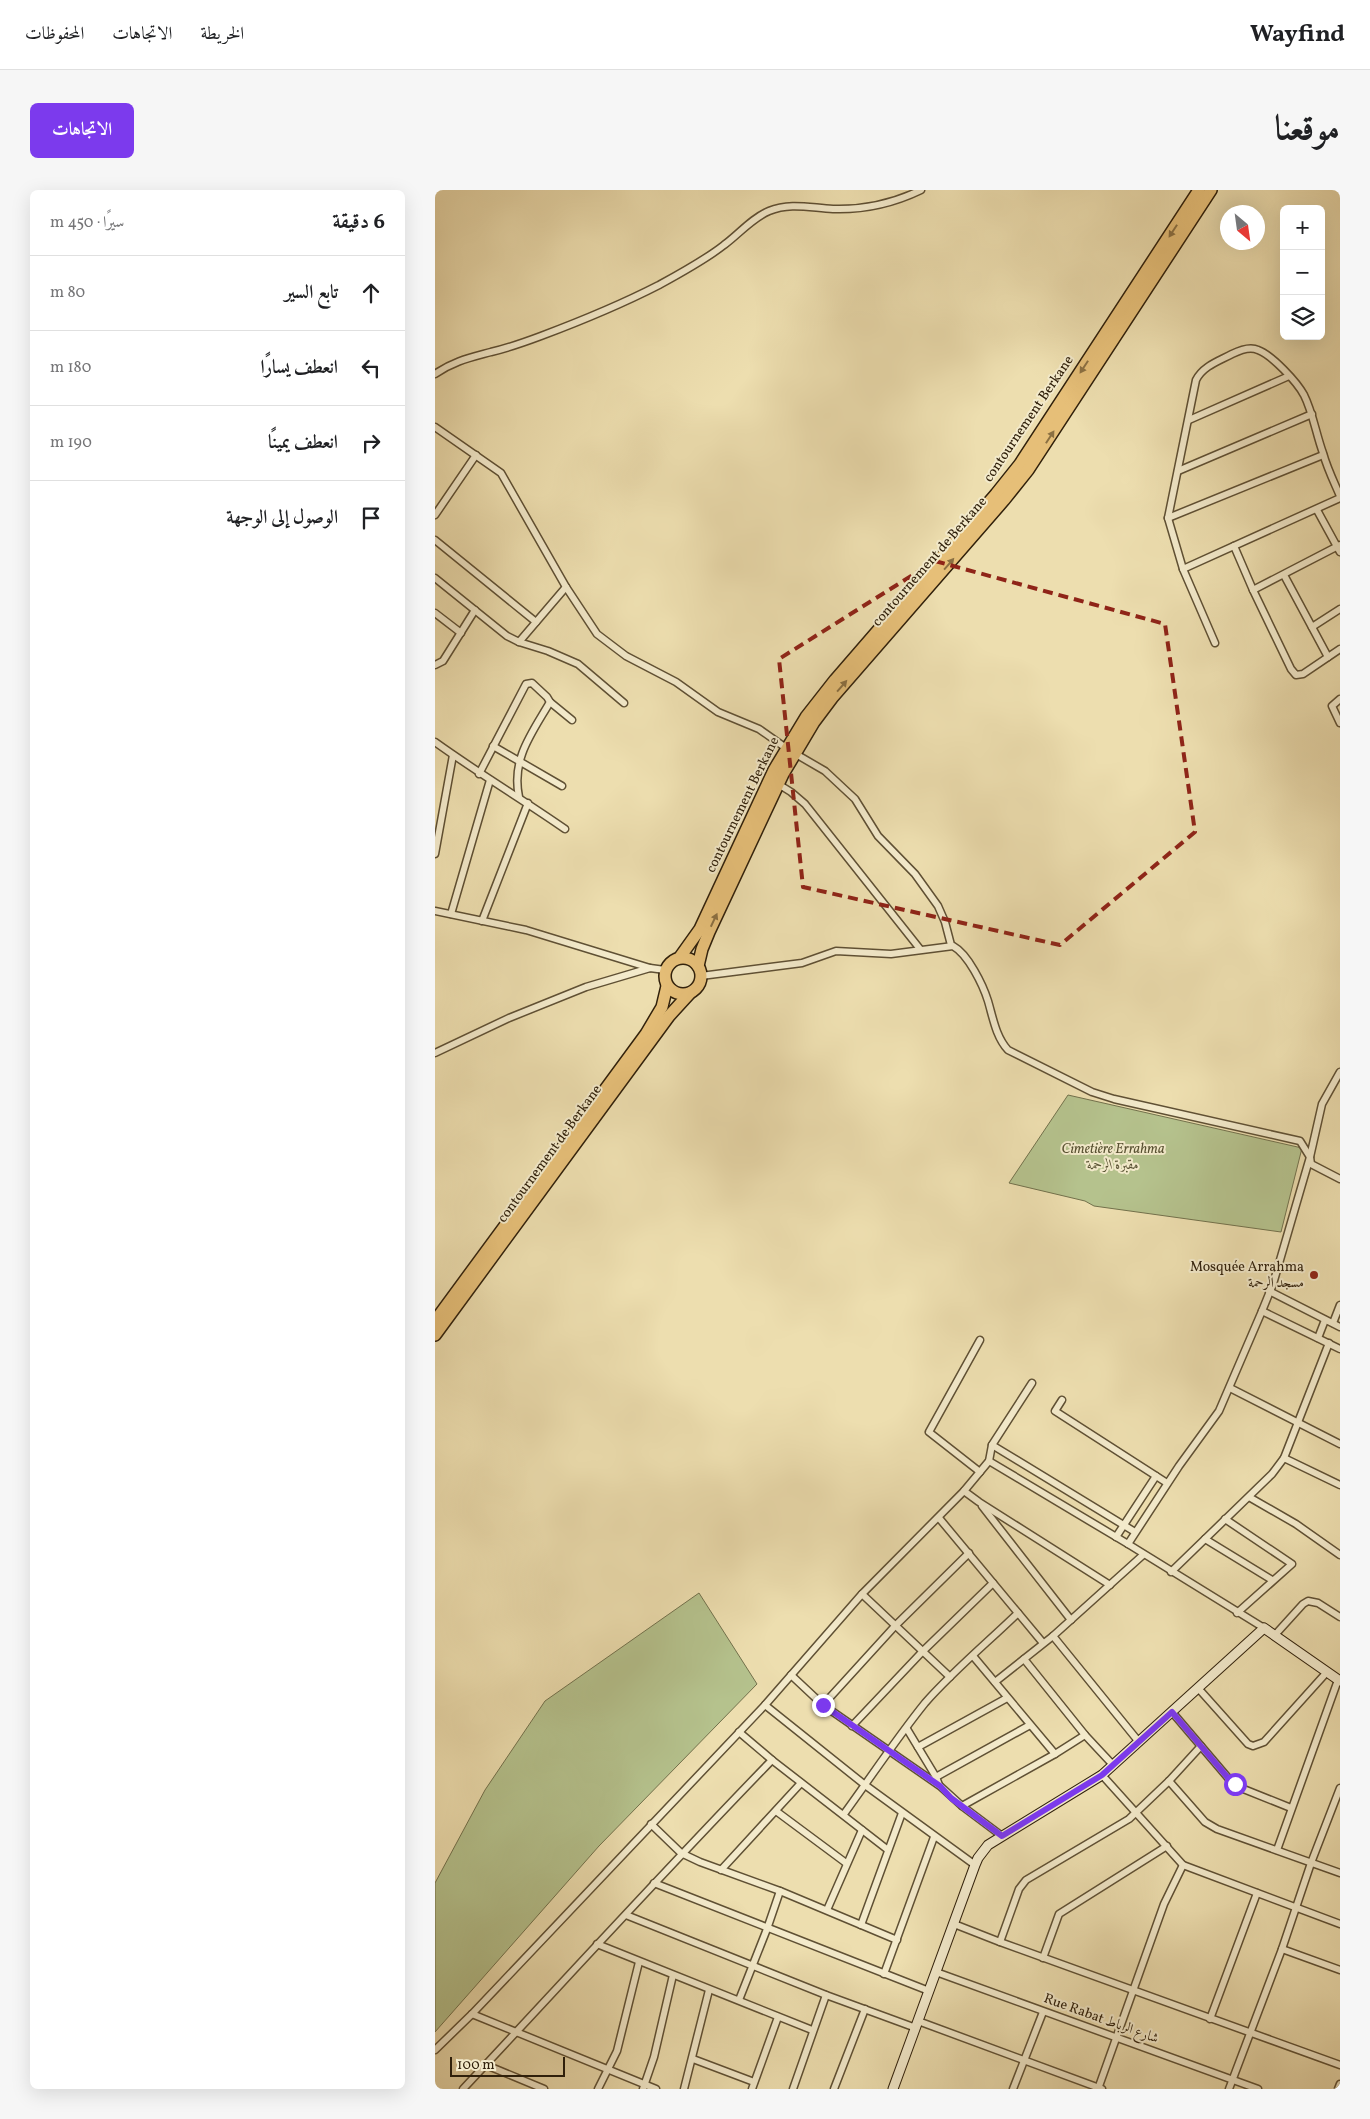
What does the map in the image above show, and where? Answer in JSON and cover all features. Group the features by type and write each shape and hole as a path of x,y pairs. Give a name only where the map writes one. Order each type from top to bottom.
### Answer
{"highway":[{"name":"contournement Berkane","path":"680,957 700,928 790,751 825,692 1020,464 1199,190"},
{"name":"contournement de Berkane","path":"700,971 705,940 778,784 790,751 832,698 1028,470 1211,190"},
{"path":"435,1321 646,1034 662,1007 667,986 665,970 671,962 680,957 691,959 700,971 698,986 690,993 680,994 667,986"},
{"name":"contournement de Berkane","path":"435,1335 669,1016 690,993"}],"street":[{"path":"435,374 445,367 466,358 542,336 659,285 725,245 743,228 769,211 784,206 803,205 833,209 861,208 911,195 921,190"},
{"path":"1183,569 1317,510 1340,497 1323,455 1312,414 1299,386 1258,350 1250,348 1239,350 1205,368 1199,374 1196,380 1168,518 1183,569 1215,643"},
{"path":"1189,420 1289,376"},
{"path":"1178,471 1312,414"},
{"path":"435,427 501,473 566,587 588,622 607,643 626,656 676,682 718,712 759,729 790,751 825,771 855,799 878,836 915,874 938,906 945,922 951,945"},
{"path":"435,515 476,455"},
{"path":"1168,518 1323,455"},
{"path":"1253,590 1339,548 1317,510"},
{"path":"435,540 536,622"},
{"path":"1234,546 1253,590 1291,669 1296,675 1303,674 1340,649"},
{"path":"1284,575 1328,657"},
{"path":"435,578 507,636 578,664 624,703"},
{"path":"519,642 566,587"},
{"path":"1312,627 1340,609"},
{"path":"435,665 443,661 475,610"},
{"path":"435,613 461,633"},
{"path":"479,774 526,684 532,683 550,702 572,720"},
{"path":"1340,699 1332,706 1340,723"},
{"path":"519,797 516,781 518,761 550,702"},
{"path":"435,742 479,774 519,797 565,829"},
{"path":"493,746 562,786"},
{"path":"435,854 453,755"},
{"path":"451,914 490,780"},
{"path":"778,784 805,804 920,949"},
{"path":"482,921 528,803"},
{"path":"435,911 526,930 650,968 665,970"},
{"path":"700,971 802,963 836,952 885,954 951,945 956,947 970,963 987,998 1000,1038 1008,1050 1092,1092 1114,1099 1300,1141 1310,1158 1311,1164 1340,1179"},
{"path":"435,1053 555,999 650,968"},
{"path":"1128,1544 1167,1483 1219,1411 1230,1388 1273,1284 1310,1158 1322,1104 1340,1072"},
{"path":"1269,1291 1340,1327"},
{"path":"1333,1323 1340,1305"},
{"path":"1262,1311 1340,1349"},
{"path":"1317,1338 1325,1320"},
{"path":"979,1340 929,1432 980,1472"},
{"path":"1171,1572 1272,1474 1284,1458 1329,1343"},
{"path":"435,2050 472,2014 765,1705 862,1594 965,1490 989,1461 992,1445 1032,1383"},
{"path":"1230,1388 1340,1444"},
{"path":"1062,1400 1055,1411 1167,1483"},
{"path":"992,1445 1135,1532"},
{"path":"1284,1458 1340,1485"},
{"path":"989,1461 1116,1536 1143,1555 1264,1628 1339,1681 1277,1850"},
{"path":"1116,1536 1156,1476"},
{"path":"965,1490 979,1502 1110,1585"},
{"path":"1249,1497 1296,1524 1340,1555"},
{"path":"979,1502 1071,1620"},
{"path":"939,1518 1043,1643"},
{"path":"1225,1519 1292,1564 1271,1580 1237,1613"},
{"path":"1205,1538 1271,1580"},
{"path":"823,1705 895,1626 969,1553"},
{"path":"995,1682 1053,1636 1143,1555"},
{"path":"852,1726 922,1652 993,1582"},
{"path":"862,1594 950,1677"},
{"path":"1274,1636 1308,1601 1318,1603 1340,1616"},
{"path":"844,1814 925,1704 950,1677 1018,1613"},
{"path":"893,2089 975,1865 983,1851 1002,1836 1102,1775 1264,1628"},
{"path":"1053,1636 1139,1742"},
{"path":"973,1656 1055,1754"},
{"path":"1024,1659 1085,1735 1113,1765"},
{"path":"1198,1688 1248,1744 1253,1746 1263,1742 1327,1672"},
{"path":"791,1675 823,1705 940,1786 962,1806 1002,1836"},
{"path":"918,1747 1007,1698"},
{"path":"765,1705 865,1785 975,1865"},
{"path":"1172,1712 1235,1784 1291,1808"},
{"path":"936,1777 1030,1725"},
{"path":"907,1728 940,1786"},
{"path":"739,1732 888,1850"},
{"path":"962,1806 1085,1735"},
{"path":"1000,1942 1019,1889 1026,1880 1136,1813 1201,1746"},
{"path":"463,2089 626,1915 681,1853 772,1760"},
{"path":"1102,1775 1183,1865 1340,1924"},
{"path":"1169,1781 1205,1822 1217,1829 1340,1873"},
{"path":"721,1870 801,1783"},
{"path":"1229,2089 1340,1788"},
{"path":"775,1811 846,1863"},
{"path":"861,1925 902,1813"},
{"path":"651,1824 681,1853 827,1910 897,1940"},
{"path":"827,1910 862,1830"},
{"path":"884,1974 934,1837"},
{"path":"1043,1958 1059,1914 1167,1846"},
{"path":"626,1915 826,1995 917,2024 1099,2089 1164,1904 1183,1865"},
{"path":"654,1883 767,1929 929,1991"},
{"path":"739,2000 767,1929 779,1891"},
{"path":"1211,2019 1257,1894"},
{"path":"954,1924 1250,2034 1340,2065"},
{"path":"597,1944 812,2030"},
{"path":"1282,1949 1340,1970"},
{"path":"598,2089 617,2051 639,1962"},
{"name":"Rue Rabat شارع الرباط","path":"936,1972 1258,2089"},
{"path":"644,2087 665,2014 673,1975"},
{"path":"684,2089 709,1990"},
{"path":"793,2089 812,2030 826,1995"},
{"path":"834,2089 865,2009"},
{"path":"1013,2089 1043,2012"},
{"path":"472,2014 609,2070 644,2087 656,2089"},
{"path":"693,2059 753,2086 779,2017"},
{"path":"485,2065 544,2089"},
{"path":"1338,2089 1340,2084"}],"highlighted area":[{"path":"935,561 1165,624 1195,832 1060,945 803,887 779,659"}],"green space":[{"name":"Cimetière Errahma مقبرة الرحمة","path":"1068,1095 1302,1148 1281,1232 1094,1206 1085,1201 1009,1183"},
{"path":"699,1593 757,1684 599,1846 435,2032 435,1883 485,1790 545,1701"}],"place":[{"name":"Mosquée Arrahma مسجد الرحمة","path":"1314,1275"}],"route":[{"path":"823,1705 940,1786 951,1798 1002,1836 1102,1775 1172,1712 1235,1784"}]}
